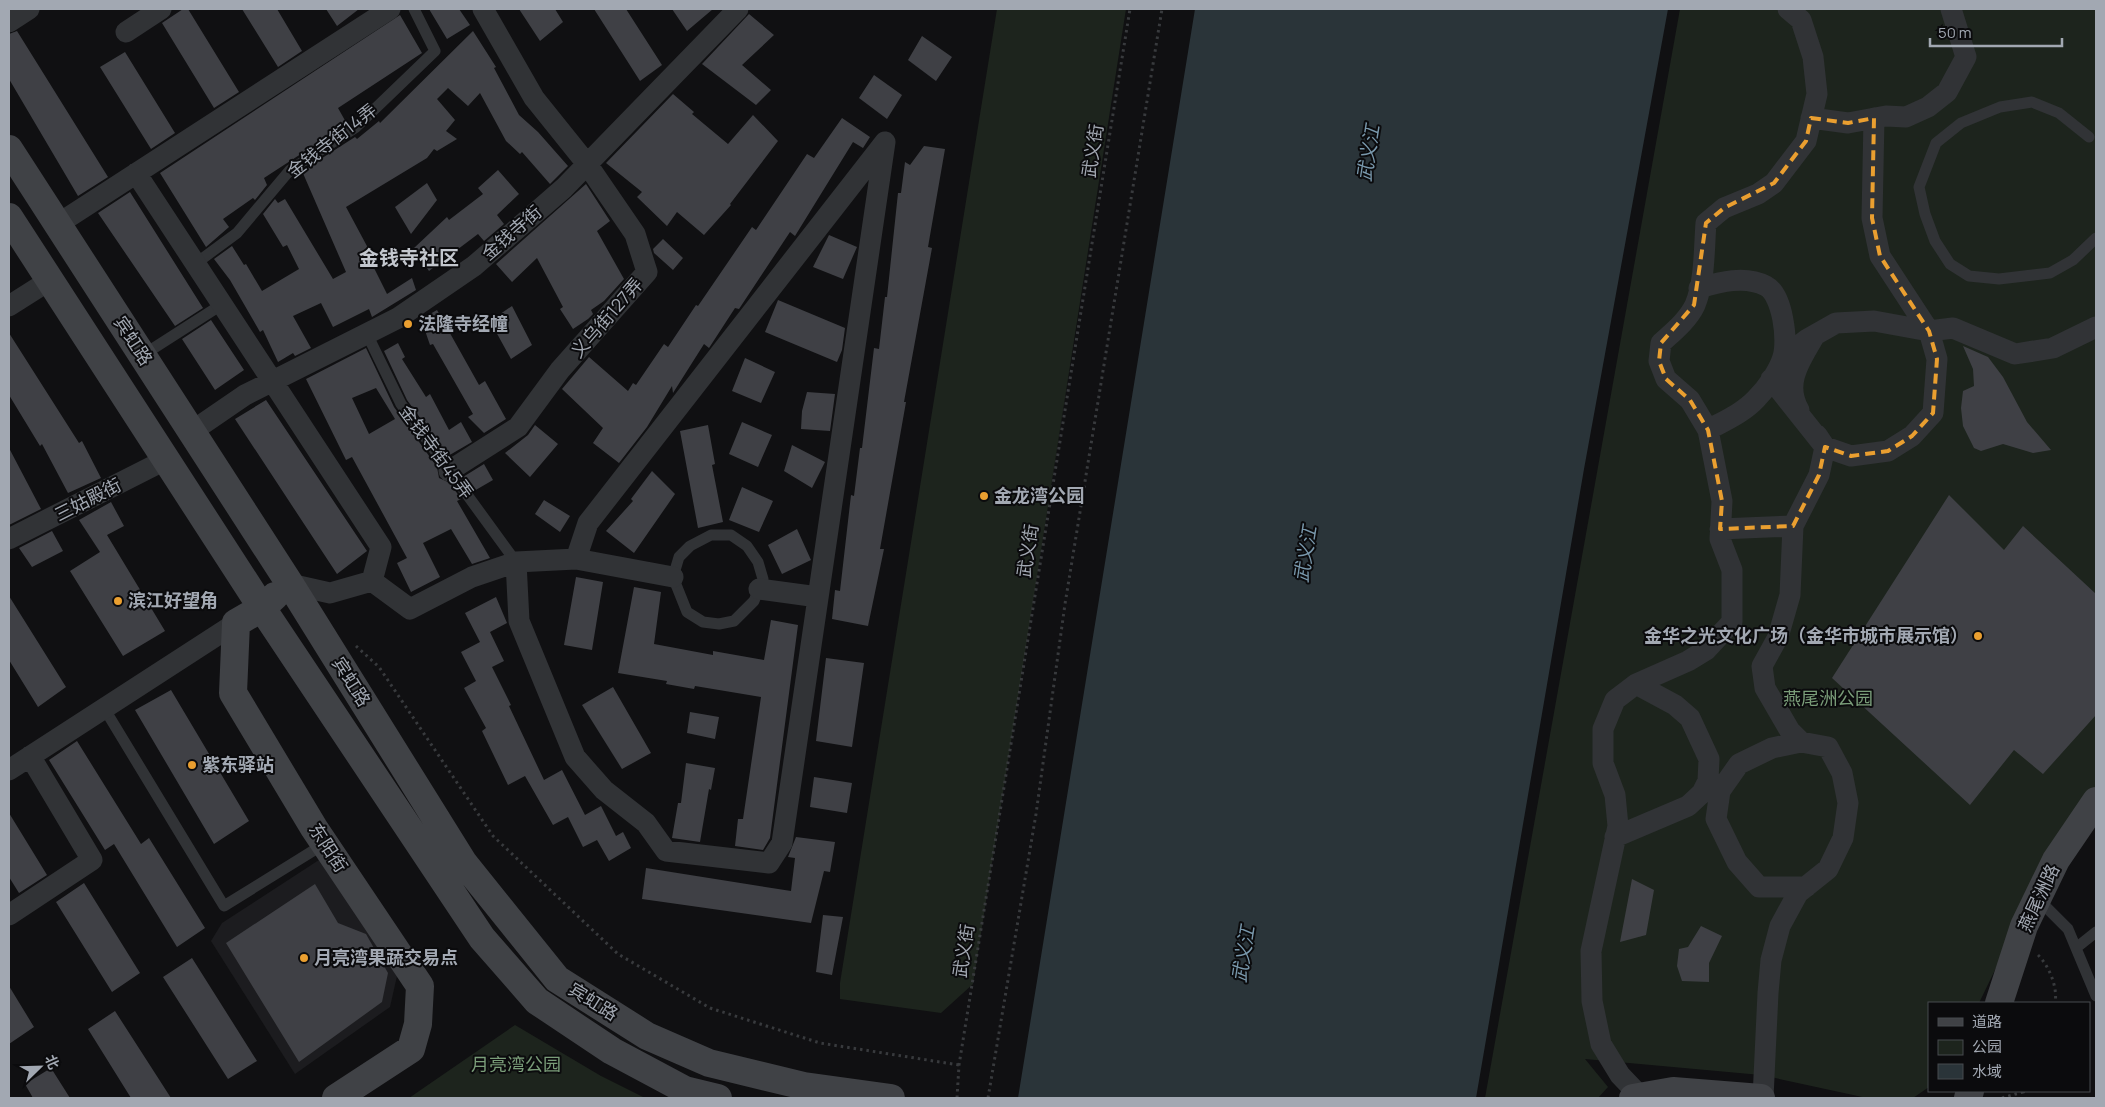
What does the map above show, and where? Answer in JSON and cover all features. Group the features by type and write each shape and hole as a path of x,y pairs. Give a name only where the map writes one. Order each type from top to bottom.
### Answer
{"main road":[{"name":"宾虹路","path":"9,149 290,584 463,862 556,979 647,1036 709,1063 804,1086 891,1098"},
{"name":"宾虹路","path":"9,217 262,608 482,938 537,1001 612,1051 685,1090 718,1098"},
{"path":"236,623 262,608 290,584"},
{"name":"东阳街","path":"236,623 233,693 324,844 420,986 418,1024 411,1049 336,1098"},
{"name":"燕尾洲路","path":"1999,1002 2024,926 2056,860 2096,801"},
{"path":"1637,1097 1673,1091 1762,1098"}],"street":[{"path":"9,22 29,9"},
{"path":"126,32 161,9"},
{"path":"58,224 390,9"},
{"name":"义乌街127弄","path":"449,471 518,427 560,370 647,272 635,234 587,164 534,98 483,9"},
{"name":"金钱寺街","path":"191,432 246,395 398,318 474,266 564,188 738,9"},
{"path":"1637,1097 1620,1075 1601,1044 1592,1001 1591,951 1618,826 1614,795 1603,763 1603,729 1615,700 1636,684 1688,661 1706,650 1732,622 1732,570 1720,539 1722,501 1708,430 1690,400 1666,380 1659,362 1661,343 1678,327 1694,305 1699,288 1706,223 1724,208 1758,194 1774,183 1806,141 1817,94 1813,57 1800,20 1788,9"},
{"path":"1811,118 1848,123 1874,118 1906,117 1928,107 1947,92 1966,57 1951,9"},
{"path":"1771,379 1825,447 1851,456 1888,451 1912,436 1933,413 1937,359 1929,331 1880,256 1872,218 1874,118"},
{"path":"516,562 519,621 574,757 604,790 646,823 666,851 769,864 782,843 885,142 588,523 576,559"},
{"path":"136,173 381,548 372,581"},
{"path":"1699,288 1743,279 1767,286 1779,304 1785,334 1783,358"},
{"path":"9,306 50,280"},
{"path":"1708,430 1737,414 1756,400 1783,358 1815,335 1836,323 1874,321 1929,331 1953,328 2015,354 2053,348 2096,327"},
{"path":"1801,742 1790,731 1764,688 1762,666 1778,637 1790,595 1793,526 1819,476 1825,447 1792,397 1796,369 1815,335"},
{"name":"三姑殿街","path":"9,539 166,459"},
{"path":"1720,529 1793,526"},
{"path":"372,581 410,609 472,577 516,562 576,559 673,577"},
{"path":"290,584 330,593 372,581"},
{"path":"759,588 818,596"},
{"path":"9,770 236,623"},
{"path":"1615,837 1688,806 1702,793 1708,781 1709,759 1690,718 1675,705 1636,684"},
{"path":"1762,1098 1771,960 1780,926 1798,892 1806,887 1828,869 1843,838 1848,803 1842,773 1828,747 1801,742 1772,748 1739,764 1720,791 1716,819 1737,862 1759,887 1806,887"},
{"path":"9,914 92,860 30,756"}],"lane":[{"name":"金钱寺街14弄","path":"195,264 237,233 290,170 355,128 435,51 414,9"},
{"path":"2089,137 2059,113 2032,102 2000,108 1961,123 1936,143 1919,187 1925,214 1935,241 1950,264 1970,276 1999,279 2050,273 2073,260 2096,238"},
{"path":"142,356 221,305"},
{"name":"金钱寺街45弄","path":"367,334 401,404 516,562"},
{"path":"710,535 731,536 747,546 758,562 763,579 759,588 754,601 734,621 718,624 703,622 687,612 673,577 679,557 690,546 710,535"},
{"path":"104,708 224,906 324,844"},
{"path":"2042,903 2068,929 2096,996"},
{"path":"2076,948 2096,932"}],"path":[{"name":"武义街","path":"956,1098 959,1065 1130,9"},
{"path":"988,1098 1036,814 1067,594 1162,9"},
{"path":"352,642 379,667 493,836 618,954 710,1008 820,1043 959,1065"},
{"path":"2018,943 2032,950 2041,958 2051,976 2057,995 2055,1002"},
{"path":"2002,1098 2023,1092 2025,1098"}],"highlighted area":[{"path":"1811,118 1848,123 1874,118 1872,218 1880,256 1929,331 1937,359 1933,413 1912,436 1888,451 1851,456 1825,447 1819,475 1793,526 1720,529 1722,501 1708,430 1690,400 1666,379 1659,361 1661,343 1694,305 1706,223 1724,208 1774,183 1806,141"}],"shaded area":[{"name":"月亮湾果蔬交易点","path":"322,858 397,976 390,1007 295,1074 211,941 222,923"}],"green space":[{"name":"金龙湾公园","path":"997,9 1126,9 973,984 941,1013 840,999 840,983"},
{"name":"燕尾洲公园","path":"1680,9 2096,9 2096,792 2068,819 1979,1002 1928,1002 1928,1088 1913,1098 1867,1098 1761,1075 1585,1059 1608,1087 1598,1098 1485,1098"},
{"name":"月亮湾公园","path":"515,1025 601,1076 645,1098 409,1098"}],"water":[{"name":"武义江","path":"1195,9 1668,9 1584,469 1476,1098 1018,1098"}],"building":[{"path":"183,9 188,9 239,92 214,108 162,23"},
{"path":"242,9 277,9 302,51 278,67"},
{"path":"326,9 359,9 337,26"},
{"path":"429,9 459,9 470,25 447,39"},
{"path":"519,9 555,9 563,22 540,41"},
{"path":"594,9 626,9 662,65 640,81"},
{"path":"672,9 713,9 687,31"},
{"path":"749,14 774,35 742,65 771,90 756,105 702,64"},
{"path":"400,15 422,53 338,108 347,124 264,178 267,185 255,200 253,198 223,219 229,227 206,247 160,173"},
{"path":"17,31 108,177 78,196 9,79 9,34"},
{"path":"473,31 496,67 494,68 519,115 538,132 568,166 550,184 522,152 520,154 506,141 480,93 468,106 448,88 437,99 455,120 446,131 457,139 437,151 434,149 427,158 346,207 368,248 365,250 387,294 412,278 416,290 372,317 369,309 333,327 321,303 293,316 311,348 295,356 293,353 278,362 263,330 260,332 230,280 214,259 232,246 244,265 246,264 262,291 299,269 287,245 283,247 263,214 275,199 278,203 285,199 333,279 346,272 302,171 355,137 357,139 379,121 380,123"},
{"path":"922,36 952,57 936,81 908,60"},
{"path":"125,52 175,133 151,149 100,67"},
{"path":"874,75 902,95 887,119 859,98"},
{"path":"673,94 694,112 692,114 728,144 753,115 778,141 731,205 704,235 677,212 667,226 637,197 642,192 606,163"},
{"path":"842,118 870,137 863,148 853,142 795,236 790,232 739,309 735,308 709,348 704,344 673,393 672,386 647,427 619,463 593,443 603,428 562,389 589,357 628,391 633,383 636,385 664,344 668,347 752,227 756,230 807,154 814,158"},
{"path":"924,146 945,149 928,247 932,248 880,549 884,549 868,626 832,619 835,590 840,591 851,495 854,496 860,448 862,448 874,348 879,349 885,297 887,297 898,193 901,193 905,162 910,165"},
{"path":"498,170 519,194 497,215 504,224 484,241 478,234 429,271 414,248 447,217 449,220 483,194 478,188"},
{"path":"427,183 437,200 411,234 395,207"},
{"path":"586,184 610,221 597,231 624,279 604,301 591,310 593,314 588,319 573,329 560,309 563,307 537,258 512,282 496,264"},
{"path":"130,192 203,308 175,326 98,213"},
{"path":"829,235 857,247 843,279 813,267"},
{"path":"663,239 683,258 673,270 654,253 653,249"},
{"path":"778,300 845,328 842,350 837,362 765,332"},
{"path":"512,306 532,345 511,359 490,321"},
{"path":"437,310 479,385 485,381 506,419 484,433 468,417 473,414 433,344 430,345 421,319"},
{"path":"211,320 244,370 215,390 182,339"},
{"path":"9,333 79,443 82,441 101,478 68,493 42,444 40,446 9,395"},
{"path":"398,343 405,357 402,359 426,397 430,394 449,430 461,422 472,442 448,456 407,400 384,351"},
{"path":"1963,346 1988,357 2003,377 2027,422 2051,450 2033,453 2003,444 1981,451 1974,448 1963,426 1961,408 1963,391 1974,386 1973,369"},
{"path":"366,348 394,407 437,467 439,478 450,483 461,499 457,501 490,558 472,564 451,529 423,543 440,577 411,592 397,563 407,558 352,457 346,460 306,379","holes":["376,388 395,419 369,434 352,398"]},
{"path":"745,358 775,372 761,403 732,391"},
{"path":"807,392 835,394 830,431 801,429 802,411"},
{"path":"266,400 367,551 337,574 235,419"},
{"path":"742,422 772,435 758,467 729,454"},
{"path":"535,425 558,444 530,477 505,453 528,435"},
{"path":"708,425 715,464 712,465 723,522 698,528 680,431"},
{"path":"792,445 825,462 812,488 784,471"},
{"path":"9,448 41,509 9,525"},
{"path":"484,464 493,480 474,491 463,477"},
{"path":"652,471 675,494 634,553 606,531 633,501 631,499"},
{"path":"742,487 773,501 759,532 729,520"},
{"name":"金华之光文化广场（金华市城市展示馆）","path":"1949,495 2004,550 2023,526 2096,594 2096,715 2043,774 2014,750 1970,805 1832,678"},
{"path":"544,500 570,516 560,532 535,514"},
{"name":"滨江好望角","path":"111,502 124,526 107,535 165,631 123,656 70,571 100,552 79,520"},
{"path":"797,529 811,560 782,574 768,545"},
{"path":"52,531 63,551 32,567 19,548"},
{"path":"576,577 603,582 592,650 564,645"},
{"path":"634,587 661,592 654,644 713,655 713,651 764,660 771,620 798,625 770,838 763,850 735,846 738,819 743,819 761,697 695,686 694,689 666,684 667,681 618,673"},
{"path":"9,596 66,687 38,707 9,660"},
{"path":"496,597 507,623 490,632 504,661 492,667 544,780 562,770 585,815 601,806 616,836 623,832 631,848 609,861 597,840 583,847 568,817 553,825 525,776 508,785 482,731 486,728 464,688 476,681 461,652 480,642 465,613"},
{"path":"826,658 864,663 852,747 816,741"},
{"path":"613,687 651,753 622,769 582,705"},
{"name":"紫东驿站","path":"171,690 249,821 214,844 135,710"},
{"path":"690,712 719,717 715,739 687,733"},
{"path":"77,741 141,844 149,838 205,928 177,947 114,844 105,850 49,760"},
{"path":"686,763 715,768 711,790 709,789 700,842 672,838 678,803 681,803"},
{"path":"814,777 852,783 847,813 810,807"},
{"path":"9,813 47,875 19,893 9,877"},
{"path":"796,837 835,842 830,872 824,871 811,923 642,899 646,868 791,891 795,858 788,857"},
{"path":"1632,879 1654,890 1646,935 1620,942"},
{"path":"84,883 140,973 112,992 56,902"},
{"name":"月亮湾果蔬交易点","path":"315,884 338,923 366,934 388,973 382,1002 299,1062 226,943"},
{"path":"823,915 843,917 832,975 816,972"},
{"path":"1701,926 1722,936 1709,963 1709,982 1682,981 1677,966 1679,949 1688,947"},
{"path":"192,958 257,1061 228,1079 163,977"},
{"path":"9,986 34,1027 9,1044"},
{"path":"115,1011 171,1098 131,1098 88,1029"},
{"path":"51,1068 70,1098 33,1098 25,1084"}],"place":[{"name":"法隆寺经幢","path":"408,324"},
{"name":"金龙湾公园","path":"984,496"},
{"name":"滨江好望角","path":"118,601"},
{"name":"金华之光文化广场（金华市城市展示馆）","path":"1978,636"},
{"name":"紫东驿站","path":"192,765"},
{"name":"月亮湾果蔬交易点","path":"304,958"}],"district":[{"name":"金钱寺社区","path":"409,258"}]}
